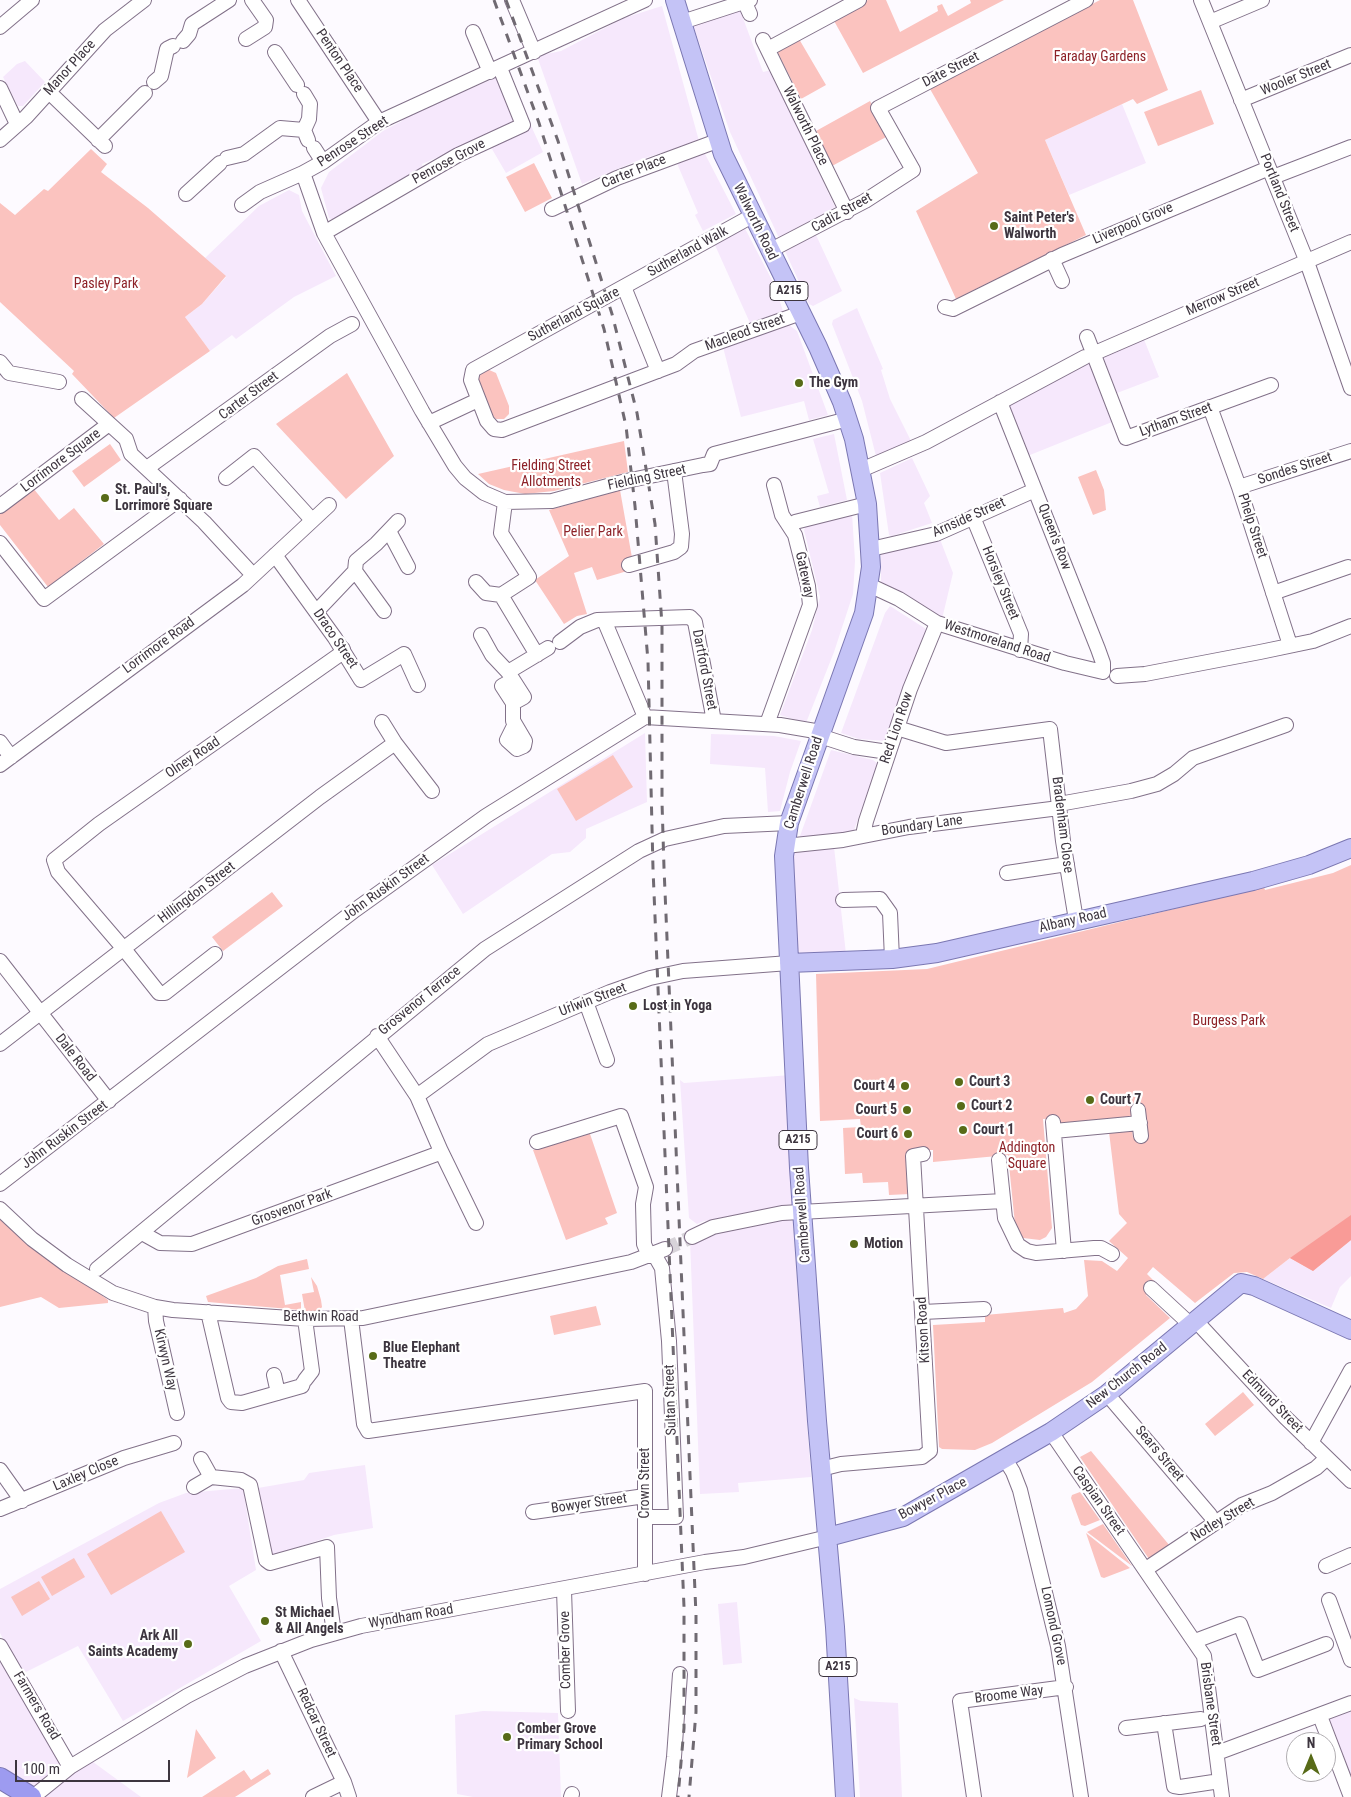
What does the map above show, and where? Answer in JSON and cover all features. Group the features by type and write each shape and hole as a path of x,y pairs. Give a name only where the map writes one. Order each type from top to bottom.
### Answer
{"highway":[{"path":"0,1778 32,1797"}],"main road":[{"name":"Walworth Road","path":"676,0 718,141 752,216 801,313 848,419 867,502 871,549 869,585"},
{"name":"Camberwell Road","path":"845,1797 828,1537 821,1469 803,1212 789,963 785,846 789,823 862,620 869,585"},
{"name":"Albany Road","path":"789,963 892,959 937,953 1253,881 1309,865 1351,848"},
{"name":"New Church Road","path":"1005,1459 1051,1432 1107,1394 1241,1283 1254,1286 1351,1330"},
{"name":"Bowyer Place","path":"828,1537 903,1517 1005,1459"}],"street":[{"path":"0,27 32,0"},
{"name":"Manor Place","path":"0,140 49,92 101,34 144,0"},
{"path":"49,92 101,143 161,76 166,49 190,34 192,24 229,0"},
{"path":"246,39 264,27 266,20 252,0"},
{"name":"Penton Place","path":"298,0 379,122"},
{"path":"512,0 534,52"},
{"name":"Penrose Street","path":"437,436 324,233 303,173 324,162 379,122 645,0"},
{"name":"Walworth Place","path":"847,212 765,45 859,0"},
{"name":"Date Street","path":"913,170 878,108 1086,0"},
{"name":"Portland Street","path":"1201,0 1307,262 1351,388"},
{"path":"1210,22 1262,0"},
{"path":"682,22 749,6"},
{"path":"473,32 495,70"},
{"path":"275,52 310,104 308,119 309,139 324,162"},
{"name":"Wooler Street","path":"1241,100 1351,55"},
{"name":"Penrose Grove","path":"324,233 523,125 495,70"},
{"path":"0,88 17,124"},
{"path":"186,194 224,160 244,154 280,128 309,139"},
{"name":"Carter Place","path":"552,209 617,178 718,141"},
{"name":"Liverpool Grove","path":"945,307 953,309 1052,259 1271,172 1351,147"},
{"name":"Cadiz Street","path":"769,251 847,212 913,170"},
{"path":"242,205 260,192 303,173"},
{"name":"Sutherland Walk","path":"624,287 752,216"},
{"name":"Merrow Street","path":"861,470 926,442 1090,355 1351,242"},
{"path":"1052,259 1062,281"},
{"name":"Sutherland Square","path":"658,371 624,287 476,368 471,372 470,380 492,427 502,430 658,371 678,363 690,353"},
{"name":"Macleod Street","path":"690,353 801,313"},
{"name":"Carter Street","path":"147,468 330,336 352,324"},
{"name":"Lytham Street","path":"1087,337 1090,355 1126,438 1271,385"},
{"path":"0,362 4,377 59,382"},
{"path":"82,398 110,424"},
{"path":"429,423 478,400"},
{"name":"Queen's Row","path":"1000,402 1098,649 1103,663 1103,672"},
{"name":"Phelp Street","path":"1210,407 1239,487 1290,646"},
{"name":"Fielding Street","path":"437,436 465,478 484,493 505,502 552,502 626,481 710,464 714,454 848,419"},
{"name":"Lorrimore Square","path":"0,506 110,424 126,439 128,451 204,522 253,575"},
{"name":"Sondes Street","path":"1239,487 1351,451"},
{"path":"226,478 254,456 312,520"},
{"path":"628,565 674,552 682,547 683,539 674,471"},
{"name":"Gateway","path":"767,724 810,605 808,586 794,534 782,515 774,485"},
{"name":"Arnside Street","path":"871,549 920,539 1035,490"},
{"path":"0,542 44,599 180,499"},
{"path":"476,582 486,593 501,595 529,577 501,533 505,502"},
{"path":"795,522 867,502"},
{"name":"Lorrimore Road","path":"5,761 253,575 329,505"},
{"name":"Horsley Street","path":"973,516 1020,634 1020,650"},
{"path":"316,611 355,571 356,561 393,526 408,567"},
{"name":"Draco Street","path":"275,555 343,649 361,680 404,654 418,685"},
{"path":"1273,592 1348,567"},
{"path":"355,571 384,610"},
{"name":"Westmoreland Road","path":"869,585 899,599 937,623 1020,650 1103,672"},
{"path":"501,595 548,648"},
{"name":"Dartford Street","path":"604,620 684,616 693,620 714,721"},
{"path":"510,676 548,648 588,623 604,620 645,717 767,724 820,734 854,747 888,752"},
{"name":"Red Lion Row","path":"863,835 896,728 937,623"},
{"path":"1117,676 1145,674 1290,646 1313,641 1351,626"},
{"path":"481,635 492,655 524,696 513,703 515,724"},
{"name":"Olney Road","path":"124,949 58,872 54,860 64,849 339,655 343,649"},
{"name":"John Ruskin Street","path":"0,1184 355,910 480,820 645,717"},
{"path":"382,722 395,743 432,791"},
{"name":"Boundary Lane","path":"785,846 843,840 863,835 1059,806 1131,791 1157,784 1174,774 1193,758 1286,725"},
{"name":"Bradenham Close","path":"896,728 946,743 1050,729 1076,920"},
{"path":"0,742 5,761"},
{"name":"Hillingdon Street","path":"0,1044 320,798 395,743"},
{"name":"Grosvenor Terrace","path":"97,1269 377,1036 485,949 639,851 665,839 712,828 789,823"},
{"path":"1006,874 1067,864"},
{"path":"843,900 880,899 890,913 892,959"},
{"path":"124,949 159,993 165,993 216,954"},
{"name":"Dale Road","path":"0,961 109,1101"},
{"name":"Urlwin Street","path":"417,1096 488,1044 586,1002 666,974 789,963"},
{"path":"586,1002 607,1060"},
{"path":"377,1036 417,1096 476,1223"},
{"path":"537,1142 621,1116 646,1187 644,1244 656,1253"},
{"path":"1064,1251 1054,1127 1140,1123"},
{"name":"Grosvenor Park","path":"142,1233 160,1243 192,1244 404,1167 437,1154 440,1149"},
{"name":"Kitson Road","path":"821,1469 841,1464 922,1458 929,1454 931,1448 913,1156 923,1154"},
{"path":"999,1160 1003,1202 1008,1227 1018,1245 1027,1251 1036,1253 1101,1248 1112,1254"},
{"path":"692,1237 713,1227 742,1220 803,1212 1003,1202"},
{"name":"Bethwin Road","path":"0,1209 32,1239 84,1277 113,1293 155,1307 305,1320 351,1319 631,1262 656,1253"},
{"name":"Sultan Street","path":"645,1517 676,1517 669,1341 662,1268 656,1253"},
{"path":"1151,1288 1194,1323"},
{"name":"Kirwyn Way","path":"155,1307 156,1321 177,1414"},
{"path":"923,1312 984,1309"},
{"path":"208,1312 229,1400 242,1403 302,1386 312,1371 305,1320"},
{"name":"Sultan Street","path":"351,1319 364,1424 368,1431 645,1391"},
{"name":"Edmund Street","path":"1194,1323 1326,1458 1351,1481"},
{"path":"1311,1442 1351,1370"},
{"path":"274,1375 278,1393"},
{"name":"Crown Street","path":"645,1391 645,1574"},
{"name":"Sears Street","path":"1107,1394 1210,1515"},
{"name":"Caspian Street","path":"1051,1432 1146,1569"},
{"name":"Laxley Close","path":"0,1509 124,1458 174,1443"},
{"name":"Notley Street","path":"1146,1569 1242,1505 1272,1493 1316,1468 1326,1458"},
{"path":"201,1459 211,1477"},
{"name":"Lomond Grove","path":"1005,1459 1014,1472 1020,1490 1048,1603 1066,1687 1081,1797"},
{"path":"0,1470 22,1500"},
{"path":"194,1487 211,1477 241,1480 250,1486 266,1560 270,1563 327,1548 329,1598 334,1633"},
{"name":"Bowyer Street","path":"533,1512 645,1496"},
{"name":"Wyndham Road","path":"32,1797 70,1767 186,1696 245,1666 281,1651 334,1633 408,1617 744,1557 828,1537"},
{"path":"1326,1566 1351,1555"},
{"name":"Brisbane Street","path":"1146,1569 1195,1641 1207,1664 1222,1797"},
{"name":"Comber Grove","path":"564,1590 568,1711"},
{"path":"1329,1600 1351,1660"},
{"path":"1195,1641 1240,1624 1258,1670 1326,1644"},
{"name":"Farmers Road","path":"0,1646 70,1767"},
{"name":"Redcar Street","path":"281,1651 344,1782 349,1797"},
{"path":"669,1797 680,1674"},
{"name":"Broome Way","path":"974,1797 960,1701 1066,1687"},
{"path":"1217,1753 1351,1704"},
{"path":"1320,1716 1351,1797"},
{"path":"1126,1728 1201,1719"},
{"path":"1164,1723 1174,1786 1180,1787 1220,1781"},
{"path":"313,1797 344,1782"}],"shaded area":[{"path":"662,6 699,141 639,160 582,184 537,56 561,51 624,18"},
{"path":"740,10 763,72 771,70 835,207 779,238 730,132 693,25"},
{"path":"25,61 45,82 23,106 18,106 3,77 17,64"},
{"path":"507,73 543,152 506,173 485,137 422,164 423,168 334,220 329,218 321,188 329,172 383,131 402,121 401,118"},
{"path":"1122,104 1146,163 1069,195 1045,140"},
{"path":"704,152 736,214 703,231 695,215 698,213 676,161"},
{"path":"289,190 299,195 302,211 336,276 294,297 236,339 232,335 210,351 185,317 202,304 226,277 205,258 259,206"},
{"path":"740,219 774,284 783,311 750,323 710,234"},
{"path":"816,235 842,291 813,306 809,304 785,251"},
{"path":"857,308 883,369 881,370 890,399 911,441 879,457 876,456 862,401 832,324 833,320"},
{"path":"789,325 797,331 828,415 809,420 804,401 741,417 723,347"},
{"path":"1143,337 1159,377 1117,393 1104,359 1106,354"},
{"path":"1088,361 1096,363 1117,420 1025,457 1005,408"},
{"path":"834,434 847,500 820,507 817,496 829,493 813,439"},
{"path":"912,458 930,496 924,503 932,523 892,536 889,535 880,473"},
{"path":"852,513 855,561 853,594 834,652 806,723 780,715 812,630 820,597 804,530 806,526"},
{"path":"938,534 953,573 942,619 887,589 881,582 881,551"},
{"path":"890,606 926,629 886,741 859,739 841,733 885,613"},
{"path":"645,733 647,802 586,829 586,838 570,852 552,854 463,914 432,865"},
{"path":"711,734 774,736 801,741 790,772 780,811 768,812 765,768 710,764"},
{"path":"831,750 873,760 877,763 877,766 853,833 801,839 800,836"},
{"path":"834,847 846,954 803,956 796,953 792,856 795,850"},
{"path":"791,1075 794,1203 784,1210 704,1221 697,1224 689,1218 680,1080 684,1083"},
{"path":"1351,1215 1351,1240 1313,1271 1290,1258"},
{"path":"790,1217 793,1219 811,1477 738,1483 739,1492 700,1494 690,1240 694,1232"},
{"path":"1351,1240 1351,1276 1340,1287 1331,1308 1263,1279 1290,1258 1313,1271"},
{"path":"365,1465 373,1528 334,1535 274,1555 271,1552 258,1488 304,1480 309,1473"},
{"path":"243,1488 256,1570 229,1586 261,1641 123,1721 78,1646 22,1674 0,1633 0,1589 159,1503 186,1493"},
{"path":"737,1602 742,1663 723,1665 718,1604"},
{"path":"0,1653 66,1764 89,1759 141,1797 44,1797 0,1768"},
{"path":"854,1698 861,1701 898,1703 902,1797 860,1797"},
{"name":"Comber Grove Primary School","path":"483,1711 558,1713 561,1797 473,1797 457,1794 455,1715"},
{"path":"1351,1711 1351,1780 1336,1742 1336,1732 1332,1732 1327,1720"}],"green space":[{"path":"868,0 886,0 900,32 938,11 937,6 942,4 948,16 971,3 970,0 1004,0 863,73 833,19"},
{"name":"Faraday Gardens","path":"1100,0 1133,0 1168,90 1137,104 1133,99 1045,140 1086,235 956,299 916,211 978,173 930,89"},
{"path":"799,39 826,85 801,99 777,51"},
{"path":"1201,90 1214,124 1158,146 1144,112"},
{"path":"870,101 888,136 832,166 816,131"},
{"name":"Pasley Park","path":"91,149 107,164 101,172 148,208 226,276 202,304 185,317 210,351 114,418 72,374 74,371 0,302 0,203 15,215 44,189 48,191"},
{"path":"534,163 552,198 525,212 506,177"},
{"path":"487,369 496,373 509,406 509,414 504,419 496,419 493,416 476,379 479,372"},
{"path":"347,373 394,456 346,499 276,424"},
{"name":"Fielding Street Allotments","path":"624,441 628,472 554,491 525,494 504,490 489,484 478,474"},
{"path":"110,444 121,460 84,487 72,471"},
{"path":"1096,470 1104,490 1106,510 1093,515 1078,477"},
{"path":"33,488 59,520 74,508 104,544 48,587 0,525 0,511"},
{"name":"Pelier Park","path":"620,490 634,569 597,580 592,567 574,573 587,614 577,616 564,624 535,580 569,556 549,510"},
{"path":"613,755 633,787 576,821 557,789"},
{"name":"Burgess Park","path":"1351,865 1351,1240 1313,1271 1290,1258 1263,1279 1247,1272 1234,1273 1195,1303 1153,1267 1147,1274 1155,1282 1155,1286 1146,1295 1170,1318 1092,1382 992,1443 975,1450 942,1449 939,1447 933,1325 985,1322 985,1315 1063,1308 1064,1313 1076,1309 1088,1296 1084,1260 1102,1261 1117,1271 1128,1258 1109,1241 1127,1223 1119,1214 1109,1132 1132,1129 1133,1138 1147,1137 1133,1117 1060,1125 1059,1118 1043,1119 1052,1228 1046,1237 1040,1240 1023,1238 1015,1224 1008,1155 933,1162 933,1150 922,1150 910,1194 889,1195 888,1182 863,1183 862,1173 845,1174 843,1128 861,1127 860,1119 820,1121 816,974 927,969 1264,887 1265,890 1333,873"},
{"path":"272,892 283,906 223,951 212,937"},
{"path":"589,1131 617,1213 605,1218 608,1224 566,1240 533,1150"},
{"path":"0,1212 64,1267 108,1300 108,1303 59,1308 41,1297 0,1307"},
{"path":"307,1259 309,1269 280,1275 285,1305 301,1302 301,1310 208,1302 206,1296 256,1278 278,1266"},
{"path":"311,1277 317,1286 321,1300 322,1307 318,1312 305,1311 302,1294 314,1292"},
{"path":"596,1306 601,1325 554,1335 550,1316"},
{"path":"1243,1392 1254,1405 1215,1436 1205,1424"},
{"path":"1091,1451 1170,1546 1149,1559 1080,1457"},
{"path":"1080,1492 1100,1520 1085,1526 1081,1525 1071,1498 1072,1495"},
{"path":"161,1511 185,1552 111,1595 87,1554"},
{"path":"1103,1524 1132,1566 1087,1532"},
{"path":"1086,1533 1130,1568 1104,1578 1101,1577"},
{"path":"74,1558 85,1577 52,1596 41,1577"},
{"path":"39,1581 50,1599 22,1616 11,1597"},
{"path":"196,1729 216,1758 187,1778"},
{"path":"268,1769 271,1774 235,1797 202,1797 244,1770 251,1780"}],"tunnel":[{"path":"665,1249 692,1237"}],"railway":[{"path":"494,0 539,123 604,329 626,426 635,506 648,661 653,869 684,1607 684,1728 678,1797"},
{"path":"506,0 558,141 612,314 637,413 655,524 662,625 664,868 696,1615 696,1712 689,1797"}],"place":[{"name":"Saint Peter's Walworth","path":"994,226"},
{"name":"The Gym","path":"799,383"},
{"name":"St. Paul's, Lorrimore Square","path":"105,498"},
{"name":"Lost in Yoga","path":"633,1006"},
{"name":"Court 3","path":"959,1082"},
{"name":"Court 4","path":"905,1086"},
{"name":"Court 7","path":"1090,1100"},
{"name":"Court 2","path":"961,1106"},
{"name":"Court 5","path":"907,1110"},
{"name":"Court 1","path":"963,1130"},
{"name":"Court 6","path":"908,1134"},
{"name":"Motion","path":"854,1244"},
{"name":"Blue Elephant Theatre","path":"373,1356"},
{"name":"St Michael & All Angels","path":"265,1621"},
{"name":"Ark All Saints Academy","path":"188,1644"},
{"name":"Comber Grove Primary School","path":"507,1737"}],"park label":[{"name":"Addington Square","path":"1027,1156"}]}
